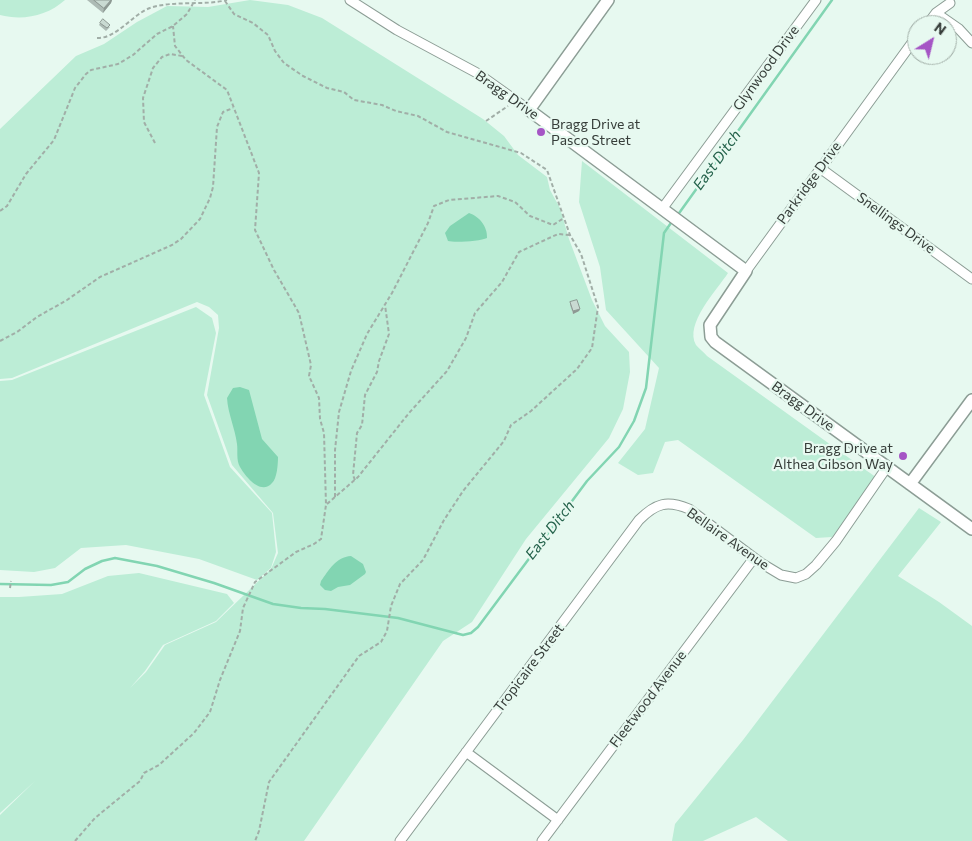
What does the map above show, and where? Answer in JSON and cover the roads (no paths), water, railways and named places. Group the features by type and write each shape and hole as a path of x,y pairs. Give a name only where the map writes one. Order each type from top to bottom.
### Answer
{"street":[{"name":"Bragg Drive","path":"350,0 380,20 477,74 517,101 746,271"},
{"path":"529,110 608,0"},
{"name":"Glynwood Drive","path":"666,212 816,0"},
{"path":"950,3 936,13 959,29 972,43"},
{"name":"Parkridge Drive","path":"710,333 710,325 713,319 746,271 907,50"},
{"name":"Snellings Drive","path":"820,168 972,279"},
{"name":"Bragg Drive","path":"710,333 715,342 972,529"},
{"path":"910,484 972,400"},
{"name":"Bellaire Avenue","path":"664,504 690,509 754,558 781,575 796,578 806,574 816,565 836,541 887,468"},
{"name":"Tropicaire Street","path":"400,841 639,520 653,508 664,504"},
{"name":"Fleetwood Avenue","path":"542,841 754,558"},
{"path":"466,752 558,820"}],"waterway":[{"name":"East Ditch","path":"677,216 832,0"},
{"name":"East Ditch","path":"0,584 51,585 68,582 85,569 102,561 115,558 157,566 214,583 273,604 398,618 463,635 471,633 478,627 587,481 619,447 634,421 646,388 664,233 673,220"}],"place":[{"name":"Bragg Drive at Pasco Street","path":"541,132"},
{"name":"Bragg Drive at Althea Gibson Way","path":"903,456"}]}
